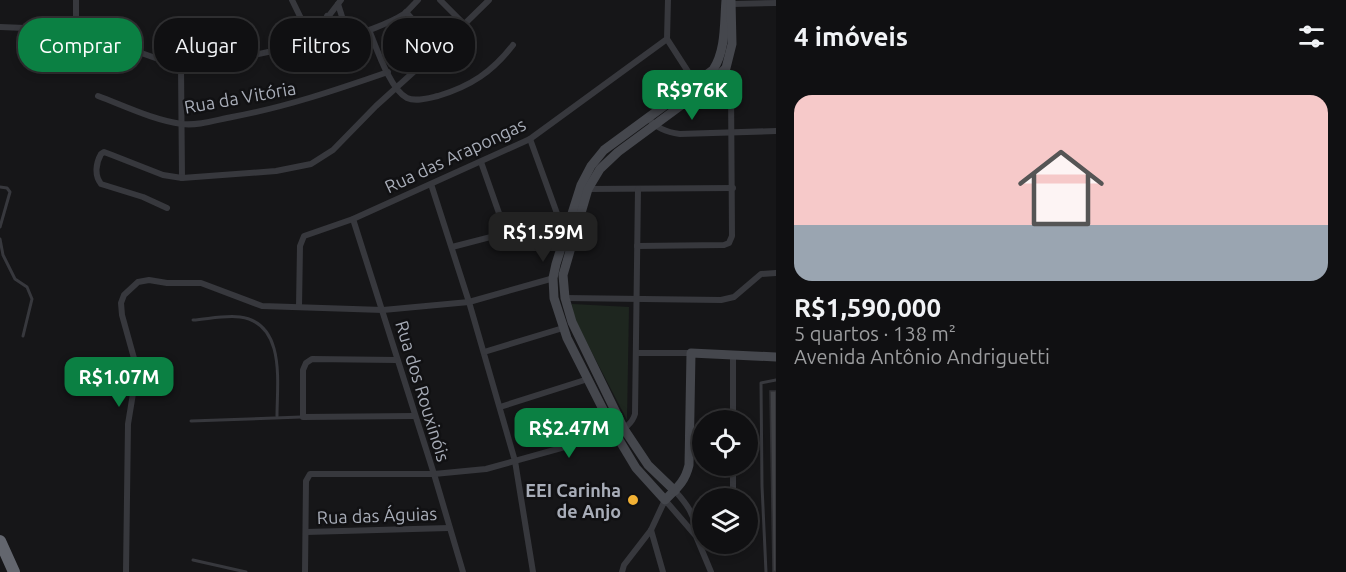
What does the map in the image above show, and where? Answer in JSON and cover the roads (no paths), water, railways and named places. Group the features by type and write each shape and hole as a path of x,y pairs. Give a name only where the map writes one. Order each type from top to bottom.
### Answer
{"highway":[{"path":"0,541 14,572"}],"street":[{"path":"76,0 76,18"},
{"path":"292,0 301,18"},
{"path":"371,29 406,12 418,0"},
{"path":"440,0 459,18"},
{"path":"469,18 489,0"},
{"path":"668,0 667,39 696,84"},
{"path":"729,1 776,3"},
{"path":"692,531 636,468 572,322 565,298 563,275 588,189 600,169 618,152 710,84 726,68 732,44 729,1"},
{"path":"692,513 689,507 648,465 620,431 588,379 563,328 554,298 553,278 581,185 591,166 604,150 712,70 719,61 723,46 729,1"},
{"path":"330,18 327,16 340,2"},
{"path":"340,2 343,18"},
{"path":"406,12 411,18"},
{"path":"0,27 18,28"},
{"path":"371,34 383,61"},
{"name":"Rua das Arapongas","path":"299,307 300,246 304,236 353,219 530,139 667,39"},
{"path":"388,72 396,87 407,98 416,100 431,98 465,87 479,78 513,45"},
{"path":"637,246 729,243 732,236 733,132 730,77 726,68"},
{"path":"182,72 182,178"},
{"name":"Rua da Vitória","path":"98,96 145,114 183,124 266,111 388,72"},
{"path":"167,208 143,197 101,184 97,179 99,157 104,152 163,175 182,178 276,171 311,164 333,150 413,72"},
{"path":"647,117 654,126 680,134 776,131"},
{"path":"530,139 559,219"},
{"path":"481,162 506,233"},
{"path":"431,184 469,302 515,461 533,572"},
{"path":"588,189 732,188"},
{"path":"305,572 306,481 310,474 434,474 486,469 620,431 632,422 635,414 638,189"},
{"path":"452,247 572,216"},
{"name":"Rua dos Rouxinóis","path":"353,219 463,572"},
{"path":"565,298 721,300 734,297 761,274 776,273"},
{"path":"126,572 128,424 137,369 122,315 121,303 124,295 132,286 149,280 167,283 201,283 262,306 383,310 469,302 563,275"},
{"path":"484,352 563,328"},
{"path":"636,353 776,357"},
{"path":"622,572 624,565 651,530 665,500 686,477 691,353"},
{"path":"733,355 733,410"},
{"path":"396,360 312,359 306,363 303,370 303,417 414,416"},
{"path":"500,407 588,379"},
{"name":"Rua das Águias","path":"306,532 449,528"},
{"path":"651,530 663,572"},
{"path":"704,554 711,572"}],"lane":[{"path":"0,187 7,188 10,192 0,227"},
{"path":"0,239 3,255 15,279 27,287 32,299 23,336"},
{"path":"193,320 238,316 251,319 262,326 271,338 276,353 277,416"},
{"path":"766,572 760,383 776,380"},
{"path":"191,421 277,416 303,417"},
{"path":"194,560 246,572"}],"place":[{"name":"EEI Carinha de Anjo","path":"633,500"}]}
